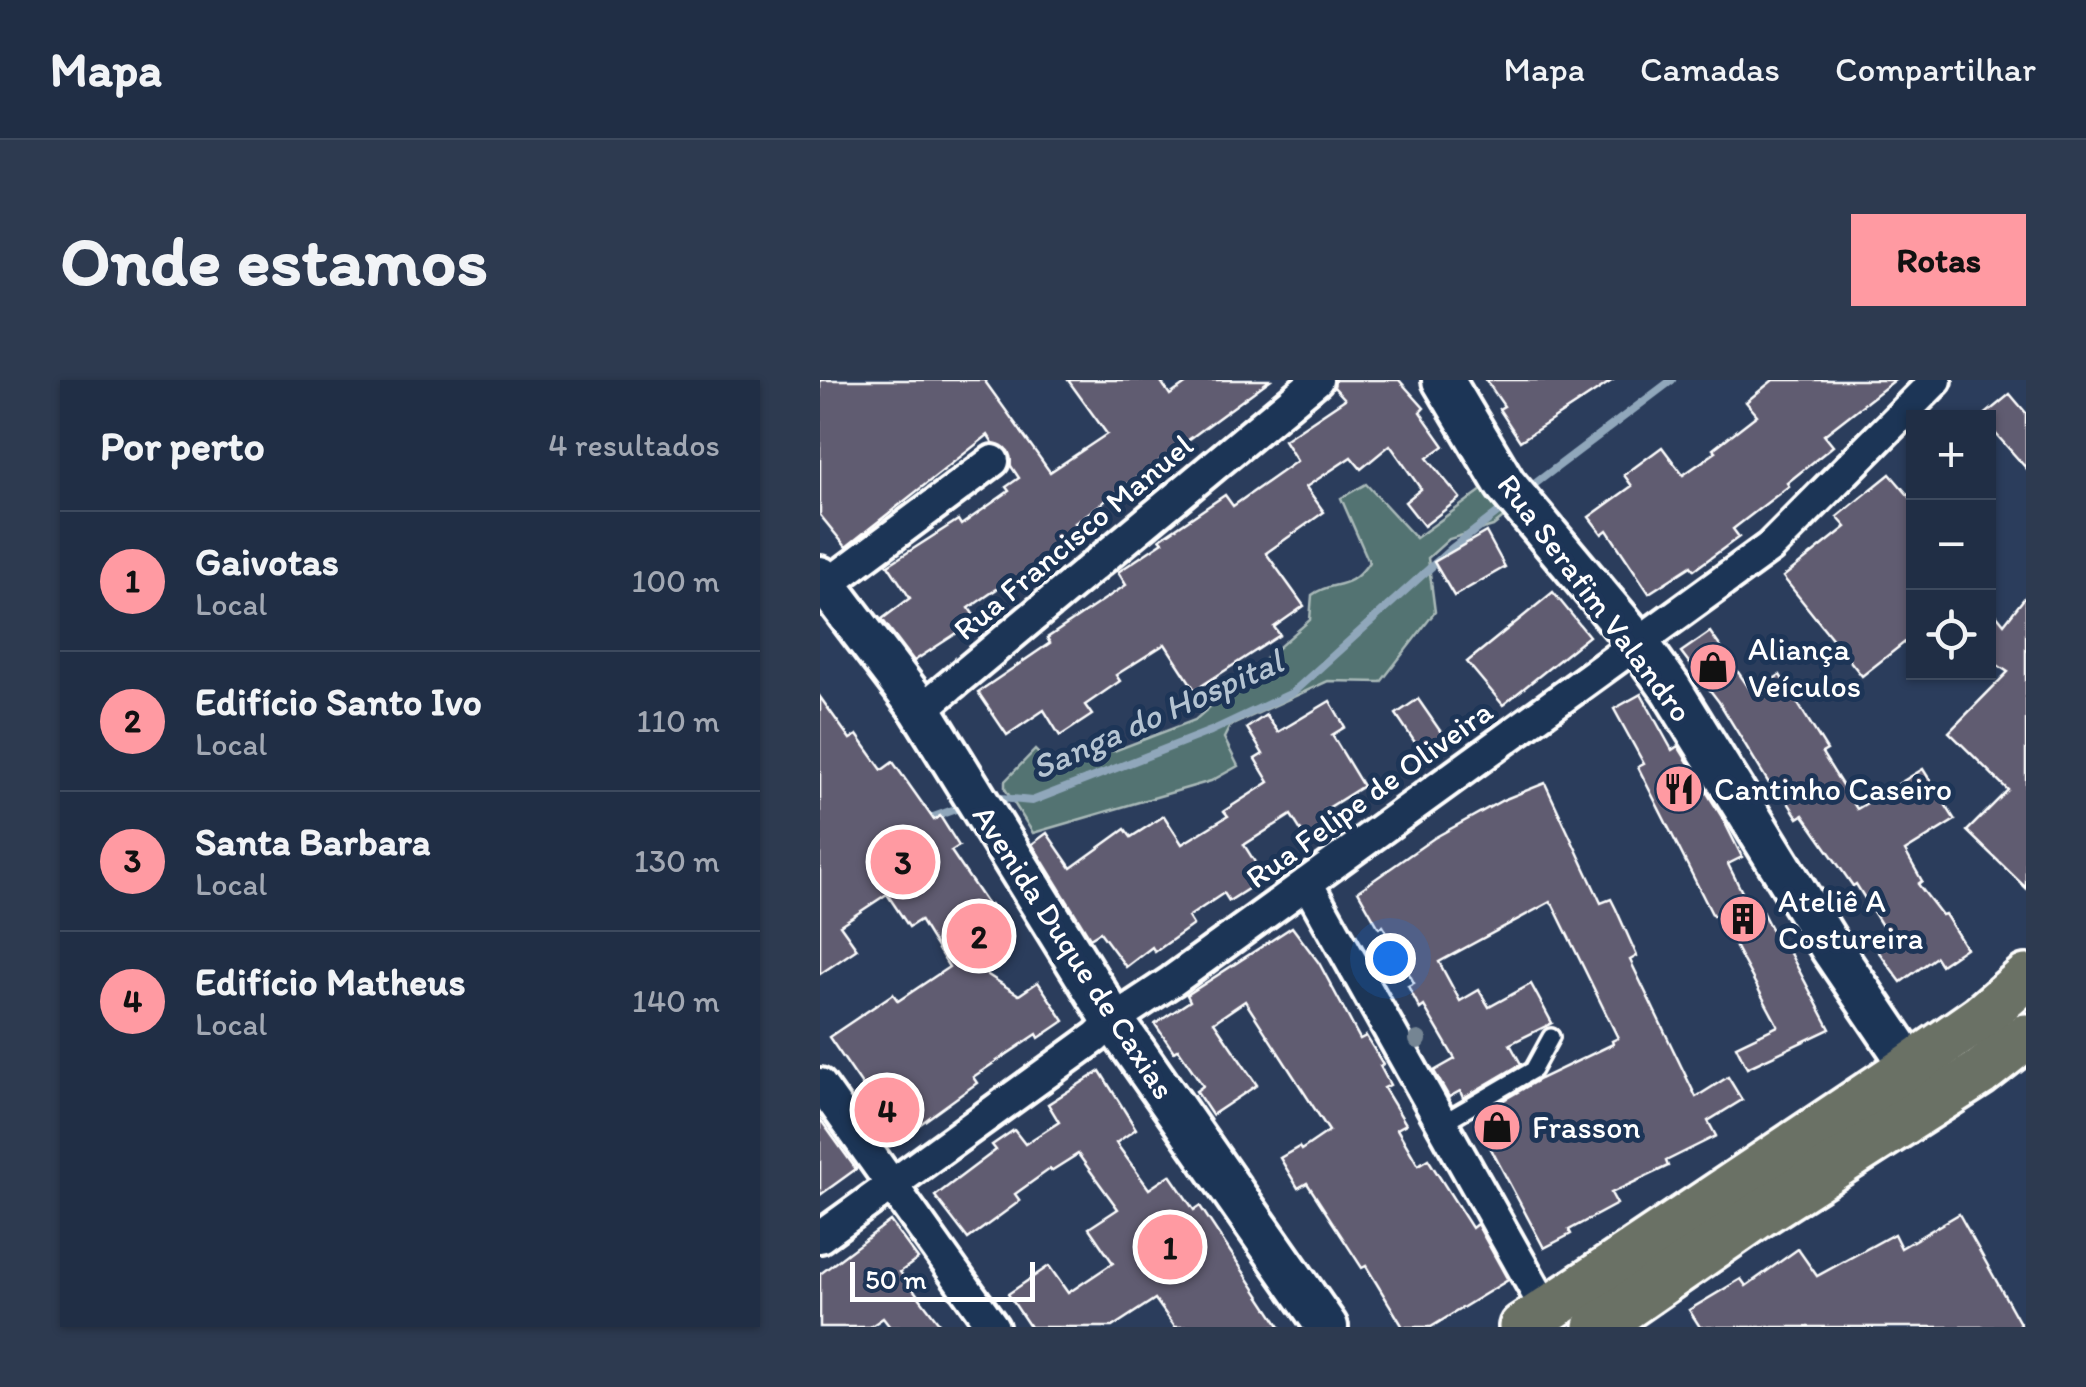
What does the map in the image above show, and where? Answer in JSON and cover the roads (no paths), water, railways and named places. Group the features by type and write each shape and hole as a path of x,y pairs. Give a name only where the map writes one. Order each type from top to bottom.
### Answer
{"main road":[{"path":"1534,1319 1911,1066 1981,1017 2026,978"},
{"path":"1621,1320 1760,1214 1980,1073 2026,1037"},
{"path":"1892,1130 1908,1112 1911,1066"}],"street":[{"name":"Rua Francisco Manuel","path":"921,710 1317,380"},
{"name":"Rua Serafim Valandro","path":"1443,380 1505,484 1638,643 1671,689 1831,948 1911,1066"},
{"name":"Rua Felipe de Oliveira","path":"820,1237 1770,547 1936,380"},
{"path":"822,584 992,461"},
{"name":"Avenida Duque de Caxias","path":"822,584 921,710 1114,1020 1327,1327"},
{"path":"1307,883 1442,1123 1534,1319"},
{"path":"820,1084 994,1327"}],"lane":[{"path":"1442,1123 1533,1070 1551,1036"}],"waterway":[{"name":"Sanga do Hospital","path":"1524,492 1672,380"},
{"name":"Sanga do Hospital","path":"991,797 1032,801 1211,731 1292,693 1451,549 1505,507"},
{"name":"Sanga do Hospital","path":"925,820 964,806"}],"place":[{"name":"Aliança Veículos","path":"1713,667"},
{"name":"Cantinho Caseiro","path":"1679,789"},
{"name":"Santa Barbara","path":"903,862"},
{"name":"Ateliê A Costureira","path":"1743,919"},
{"name":"Edifício Santo Ivo","path":"979,936"},
{"name":"Edifício Matheus","path":"887,1110"},
{"name":"Frasson","path":"1497,1127"},
{"name":"Gaivotas","path":"1170,1247"}]}
